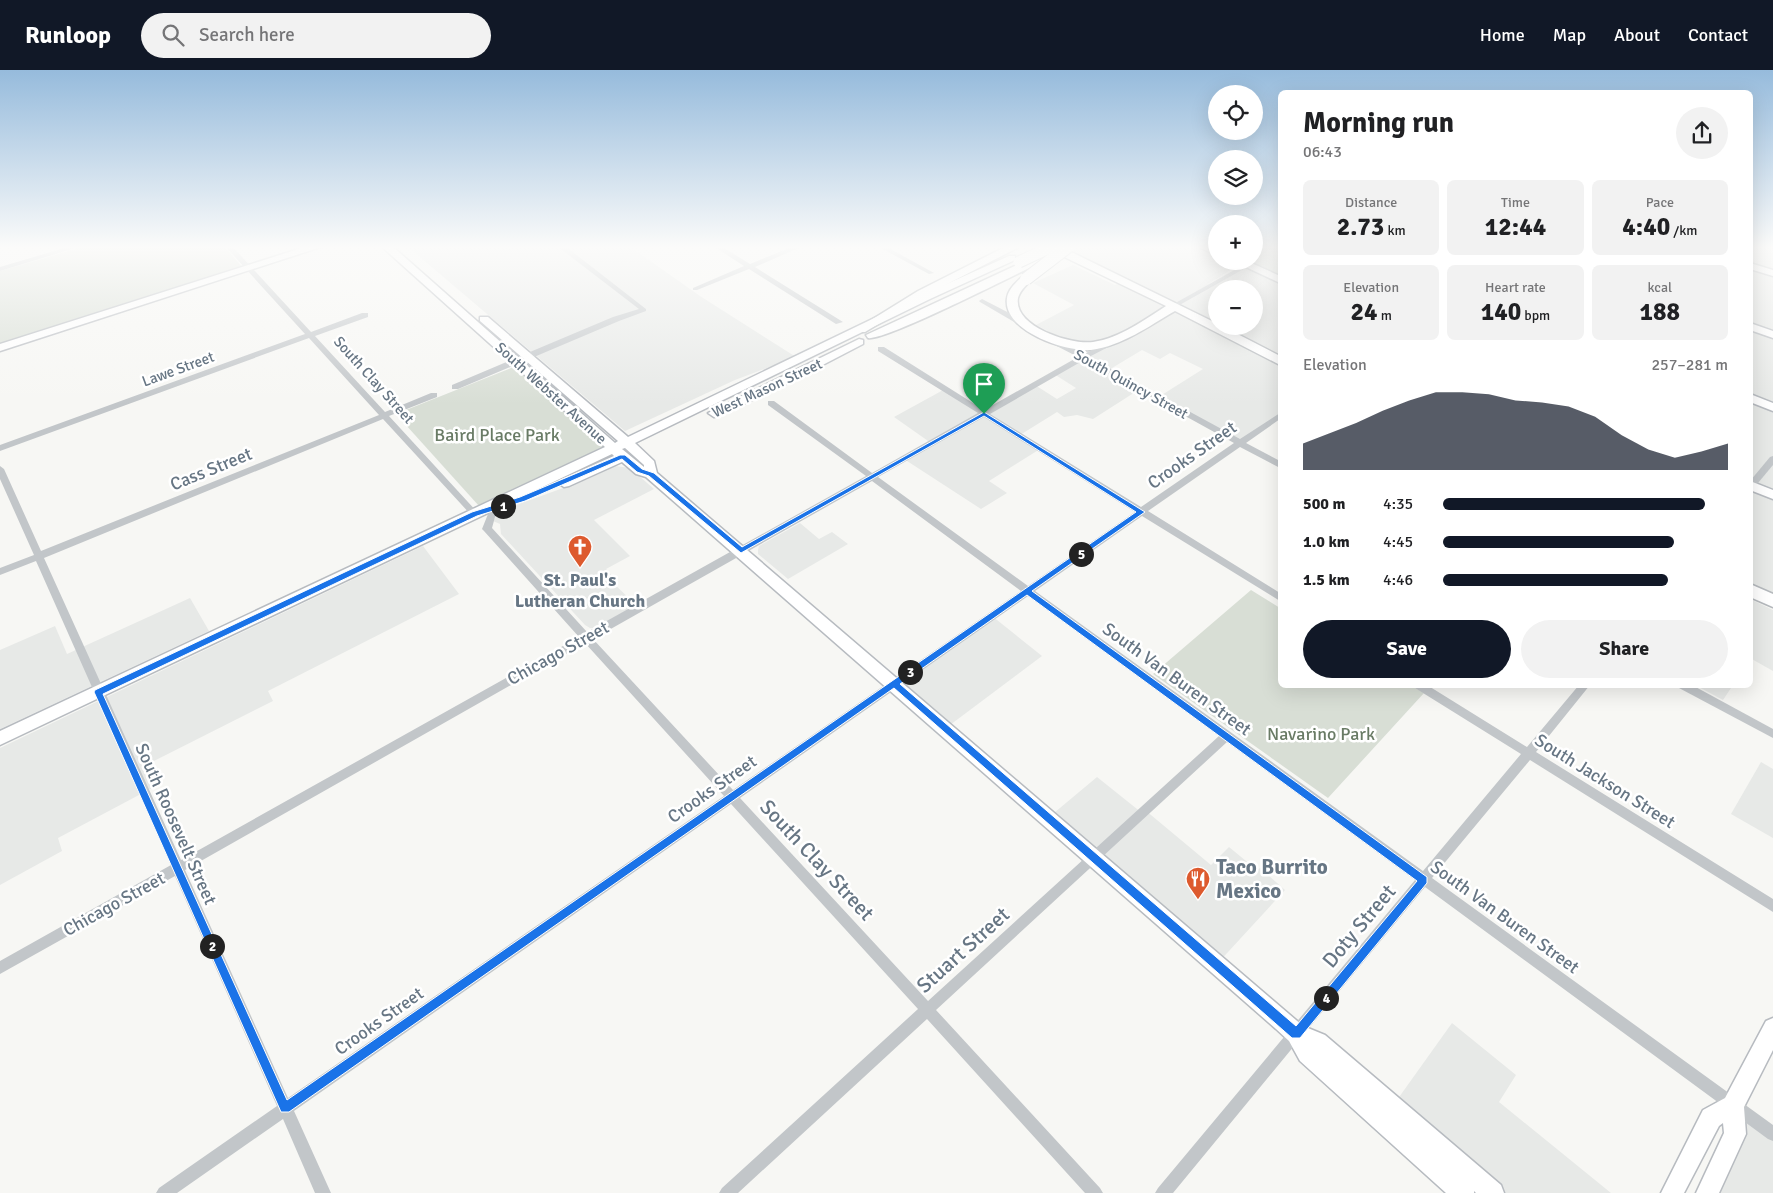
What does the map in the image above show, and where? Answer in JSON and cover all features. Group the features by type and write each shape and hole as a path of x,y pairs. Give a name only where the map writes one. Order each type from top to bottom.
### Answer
{"main road":[{"path":"0,348 156,298"},
{"name":"South Webster Avenue","path":"449,298 631,447 651,467 651,474"},
{"name":"South Webster Avenue","path":"457,298 639,471 651,474 741,551 1296,1034 1307,1054 1462,1193"},
{"path":"867,333 916,298"},
{"name":"West Mason Street","path":"475,514 501,507 631,447 791,378 867,333 938,298"},
{"path":"867,333 913,319 957,298"},
{"path":"1013,298 1012,303 1018,315 1033,329"},
{"path":"1148,298 1171,309"},
{"path":"1150,298 1278,360"},
{"name":"Chicago Street","path":"1111,342 1171,309"},
{"path":"1753,327 1773,335"},
{"name":"South Quincy Street","path":"1033,329 1054,341"},
{"path":"1054,341 1086,347 1111,342"},
{"path":"1753,399 1773,408"},
{"path":"0,738 535,484 619,453"},
{"path":"1753,487 1773,494"},
{"path":"1753,591 1773,601"},
{"path":"1707,1193 1735,1134 1733,1106 1773,1028"},
{"name":"South Webster Avenue","path":"1296,1034 1318,1042 1493,1193"},
{"path":"1672,1193 1711,1118 1733,1106"}],"street":[{"name":"South Clay Street","path":"277,298 475,514"},
{"path":"455,387 523,360 539,356 620,322 640,311 625,298"},
{"path":"800,298 839,322"},
{"name":"Chicago Street","path":"1171,309 1188,298"},
{"name":"South Quincy Street","path":"982,301 1033,329"},
{"name":"Lawe Street","path":"0,448 365,315"},
{"name":"South Quincy Street","path":"1054,341 1278,464"},
{"name":"Chicago Street","path":"0,968 1111,342"},
{"path":"881,349 1278,597"},
{"name":"Cass Street","path":"0,572 434,395"},
{"name":"South Van Buren Street","path":"771,404 1773,1134"},
{"name":"Crooks Street","path":"164,1193 1278,416"},
{"path":"1753,482 1773,459"},
{"name":"South Roosevelt Street","path":"0,469 323,1193"},
{"name":"South Clay Street","path":"501,507 492,515 488,529 1095,1193"},
{"name":"South Jackson Street","path":"1424,688 1773,906"},
{"name":"Doty Street","path":"1164,1193 1583,688"},
{"path":"1689,688 1773,734"},
{"name":"Stuart Street","path":"727,1193 1226,736"}],"shaded area":[{"path":"469,298 704,298 796,357 735,380 625,431"},
{"path":"1062,298 1208,298 1208,335 1263,335 1263,298 1278,298 1278,416 1239,443 1157,398 1203,369 1170,353 1160,359 1142,350 1107,371 1140,389 1093,419 1077,415 1064,417 1057,412 1020,435 1040,449 989,481 1007,493 981,509 904,459 931,443 894,417 945,389 984,414 1035,385 1057,399 1076,388 1054,374 1109,343 1077,346 1036,325 1074,305"},
{"path":"1753,298 1773,298 1773,601 1753,591"},
{"path":"615,466 630,468 654,489 594,520 630,556 606,569 614,578 610,580 636,605 595,628 590,628 585,625 501,534 500,524 493,521 500,511 588,479"},
{"path":"800,523 819,539 832,532 848,544 788,579 758,554 758,550 759,546"},
{"path":"423,546 459,594 268,691 273,701 144,766 154,787 58,838 62,851 0,885 0,748"},
{"path":"190,598 209,631 0,729 0,650 55,626 67,654"},
{"path":"1753,600 1773,610 1773,671 1753,660"},
{"path":"992,616 1042,656 946,728 894,684"},
{"path":"1701,688 1731,688 1723,700"},
{"path":"1761,762 1773,769 1773,838 1731,814"},
{"path":"1097,777 1142,813 1145,810 1211,865 1229,847 1257,870 1260,868 1285,890 1217,964 1048,818"},
{"path":"1452,1023 1516,1075 1499,1102 1611,1193 1493,1193 1392,1107"},
{"path":"1733,1106 1773,1134 1773,1193 1707,1193"}],"green space":[{"path":"0,298 147,298 0,345"},
{"name":"Baird Place Park","path":"516,366 606,447 479,506 396,414"},
{"name":"Navarino Park","path":"1251,590 1278,607 1278,688 1415,688 1424,693 1328,798 1153,674"}],"place":[{"name":"St. Paul's Lutheran Church","path":"580,568"},
{"name":"Taco Burrito Mexico","path":"1198,900"}],"route":[{"path":"984,414 741,551 651,474 639,471 623,457 522,499 475,514 98,692 285,1108 1027,591 1424,880 1296,1034 894,684 1132,518 1141,512 984,414"}]}
